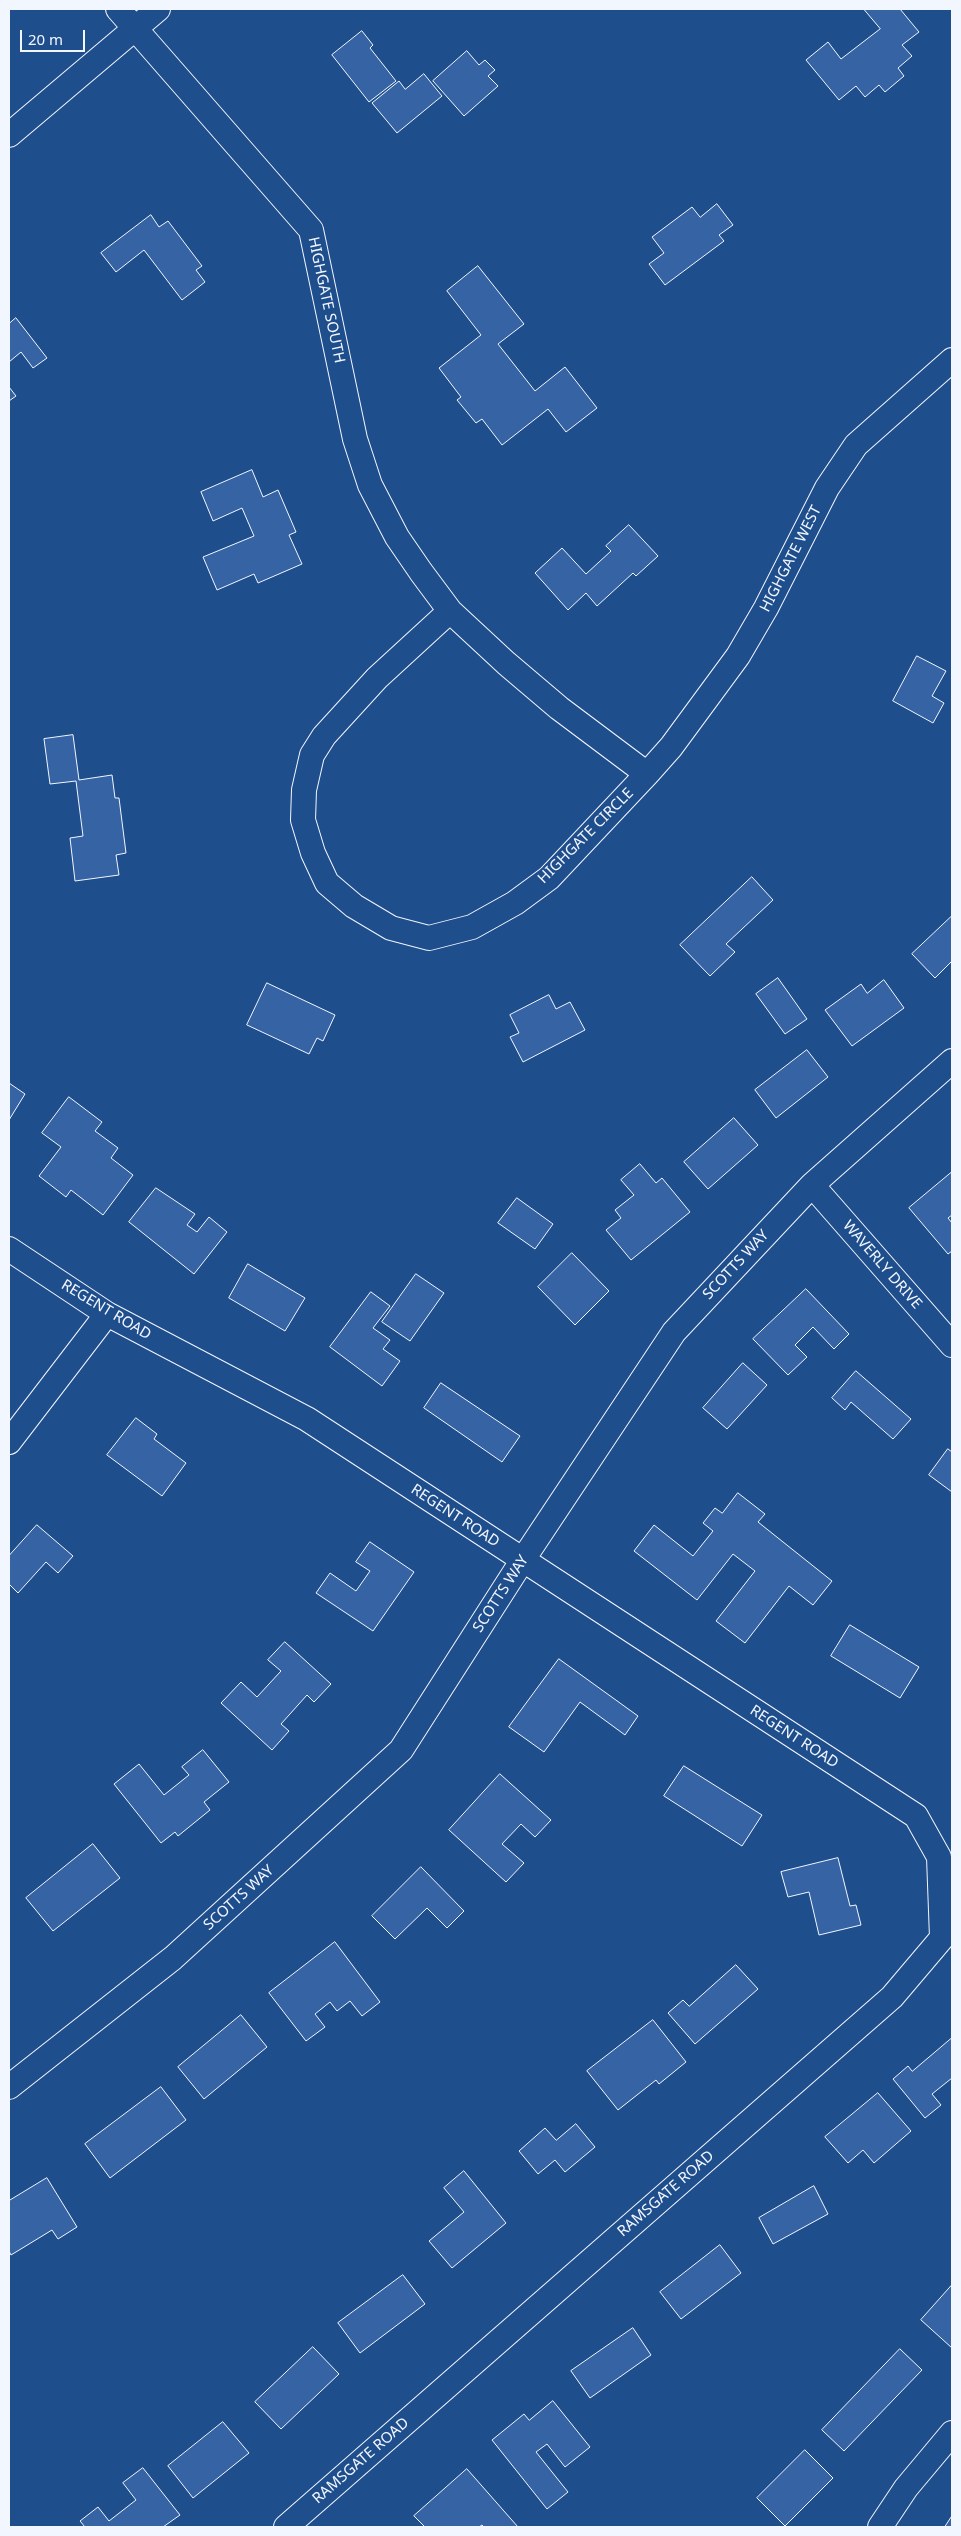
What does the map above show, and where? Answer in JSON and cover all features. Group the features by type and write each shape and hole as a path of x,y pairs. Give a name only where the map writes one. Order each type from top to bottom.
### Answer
{"street":[{"name":"HIGHGATE SOUTH","path":"118,9 312,230 355,439 370,485 397,536 450,611"},
{"path":"9,135 158,9"},
{"name":"HIGHGATE WEST","path":"647,774 671,747 738,656 766,608 827,488 856,446 952,360"},
{"name":"HIGHGATE CIRCLE","path":"450,611 559,708 647,774 549,878 515,903 472,927 429,938 391,928 354,906 327,883 313,853 303,820 304,790 312,755 324,736 377,678 450,611"},
{"name":"SCOTTS WAY","path":"9,2087 174,1958 401,1750 522,1561 674,1332 812,1184 952,1061"},
{"name":"WAVERLY DRIVE","path":"812,1184 952,1345"},
{"name":"REGENT ROAD","path":"9,1249 106,1314 307,1419 522,1561 916,1816"},
{"path":"9,1442 106,1314"},
{"name":"RAMSGATE ROAD","path":"286,2527 892,1997 942,1938 947,1915 946,1857 916,1816"},
{"path":"880,2527 906,2488 952,2433"}],"building":[{"path":"864,9 900,9 919,32 902,45 912,56 898,68 904,76 885,92 879,85 865,97 856,86 839,100 806,60 828,42 841,59 880,29"},
{"path":"362,31 373,45 370,48 396,81 369,102 332,55"},
{"path":"467,51 479,65 485,60 495,70 488,76 498,86 464,116 433,81"},
{"path":"424,74 442,96 397,133 372,103 399,81 405,89"},
{"path":"717,204 733,225 719,235 724,241 665,285 649,264 664,253 652,237 692,207 700,217"},
{"path":"151,215 159,227 168,221 202,266 196,270 205,282 182,300 144,250 116,272 101,253"},
{"path":"478,266 524,324 498,344 535,391 565,367 597,408 566,432 548,409 502,445 482,419 476,423 457,400 461,397 439,368 481,335 447,291"},
{"path":"16,318 47,358 33,368 21,352 9,362 9,324"},
{"path":"9,387 16,396 9,401"},
{"path":"252,470 263,497 278,490 296,532 289,535 302,564 258,583 254,574 217,590 203,557 254,536 242,508 213,521 201,492"},
{"path":"629,525 658,556 636,576 633,573 597,606 586,593 568,610 535,573 562,548 586,574 611,551 606,546"},
{"path":"917,656 946,671 932,696 944,703 933,723 893,701"},
{"path":"73,735 79,780 112,775 115,798 119,798 126,853 116,855 119,875 75,881 70,838 83,836 76,781 50,784 44,739"},
{"path":"752,877 773,900 726,944 735,952 710,976 680,945"},
{"path":"952,916 952,961 935,978 912,954"},
{"path":"778,978 807,1019 785,1034 756,994"},
{"path":"884,980 904,1008 852,1046 825,1010 861,984 867,993"},
{"path":"267,983 335,1015 323,1041 317,1038 309,1054 247,1025"},
{"path":"549,995 556,1009 570,1002 585,1030 523,1062 510,1037 519,1033 510,1015"},
{"path":"807,1050 828,1077 776,1118 755,1090"},
{"path":"9,1083 25,1094 9,1120"},
{"path":"69,1097 102,1122 95,1131 118,1148 111,1158 133,1175 103,1215 71,1190 66,1197 39,1176 61,1147 42,1133"},
{"path":"734,1118 758,1145 708,1189 684,1162"},
{"path":"640,1164 656,1183 662,1178 690,1212 631,1260 606,1230 621,1218 615,1210 634,1195 621,1180"},
{"path":"952,1172 952,1215 948,1218 952,1223 952,1251 948,1254 909,1208"},
{"path":"156,1188 195,1214 187,1225 197,1232 209,1217 227,1232 194,1274 129,1222"},
{"path":"517,1198 553,1224 535,1249 498,1223"},
{"path":"572,1253 609,1291 575,1325 538,1287"},
{"path":"248,1264 305,1298 285,1331 229,1298"},
{"path":"416,1274 444,1293 410,1341 382,1322"},
{"path":"806,1289 849,1334 834,1349 813,1327 795,1345 807,1357 788,1375 753,1339"},
{"path":"371,1292 390,1306 373,1328 390,1340 383,1349 400,1361 382,1386 330,1347"},
{"path":"743,1363 767,1385 727,1429 703,1408"},
{"path":"856,1371 911,1419 893,1439 851,1402 845,1410 832,1398"},
{"path":"441,1383 520,1436 502,1462 424,1408"},
{"path":"136,1418 157,1434 154,1439 186,1463 162,1496 107,1455"},
{"path":"948,1449 952,1452 952,1492 929,1475"},
{"path":"738,1493 765,1514 758,1522 832,1581 813,1605 789,1586 745,1643 716,1621 755,1571 733,1554 697,1600 634,1551 654,1525 693,1556 713,1531 703,1523 715,1508 722,1513"},
{"path":"37,1525 73,1556 58,1573 46,1562 18,1593 9,1584 9,1556"},
{"path":"370,1542 414,1572 373,1631 316,1593 330,1573 356,1591 370,1571 356,1562"},
{"path":"850,1625 919,1667 900,1698 831,1656"},
{"path":"285,1642 331,1684 314,1702 307,1695 281,1724 289,1731 272,1750 221,1703 241,1682 257,1697 281,1671 268,1660"},
{"path":"559,1659 638,1716 625,1735 580,1702 544,1752 509,1727"},
{"path":"203,1750 229,1782 204,1802 210,1810 178,1836 175,1832 161,1843 114,1784 139,1764 164,1795 189,1775 182,1767"},
{"path":"684,1766 762,1815 742,1846 664,1796"},
{"path":"500,1774 551,1820 535,1837 521,1824 502,1844 524,1863 506,1882 449,1830"},
{"path":"93,1844 120,1878 53,1931 26,1898"},
{"path":"838,1858 850,1906 856,1905 861,1925 819,1935 809,1892 788,1897 781,1872"},
{"path":"421,1867 464,1911 447,1928 427,1908 395,1939 372,1916"},
{"path":"335,1942 380,2002 362,2016 350,2001 337,2011 330,2002 315,2014 325,2027 306,2041 269,1993"},
{"path":"736,1965 758,1989 695,2044 668,2013 683,2000 689,2006"},
{"path":"241,2015 267,2047 204,2099 178,2067"},
{"path":"653,2020 686,2062 659,2084 656,2080 618,2110 587,2071"},
{"path":"952,2038 952,2078 932,2094 941,2105 925,2118 893,2079 908,2066 912,2071"},
{"path":"161,2087 186,2120 110,2178 85,2144"},
{"path":"878,2093 911,2131 874,2163 863,2150 848,2163 825,2137"},
{"path":"576,2124 595,2147 565,2172 555,2160 538,2174 519,2151 545,2128 556,2140"},
{"path":"464,2171 506,2223 452,2268 429,2241 464,2212 444,2188"},
{"path":"47,2178 77,2227 58,2239 52,2230 11,2255 9,2251 9,2201"},
{"path":"814,2186 828,2214 773,2244 759,2218"},
{"path":"720,2245 741,2273 681,2319 660,2292"},
{"path":"403,2275 425,2304 360,2353 338,2323"},
{"path":"952,2285 952,2348 921,2320"},
{"path":"633,2328 651,2355 590,2398 571,2371"},
{"path":"313,2347 339,2374 281,2429 255,2402"},
{"path":"900,2349 922,2370 844,2451 822,2430"},
{"path":"553,2401 590,2447 565,2467 547,2444 536,2452 568,2492 547,2509 492,2440 524,2414 529,2420"},
{"path":"223,2422 249,2453 193,2498 168,2466"},
{"path":"805,2450 833,2478 785,2526 757,2498"},
{"path":"143,2468 180,2515 163,2527 85,2527 80,2521 98,2507 109,2521 136,2500 123,2483"},
{"path":"467,2469 518,2527 484,2527 482,2525 479,2527 425,2527 414,2516"},
{"path":"952,2516 952,2527 945,2527"}]}
